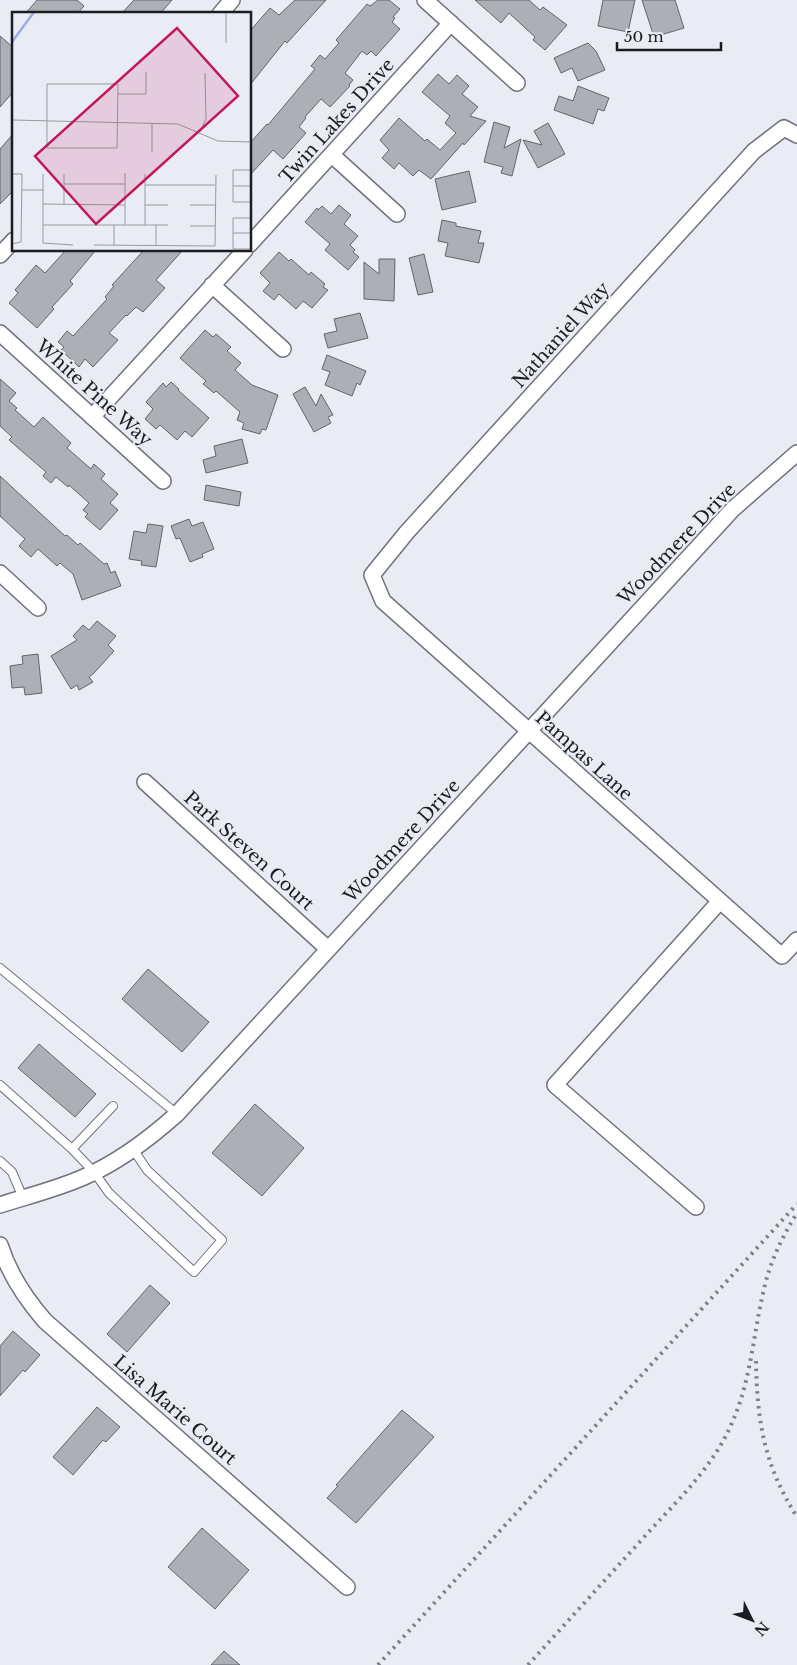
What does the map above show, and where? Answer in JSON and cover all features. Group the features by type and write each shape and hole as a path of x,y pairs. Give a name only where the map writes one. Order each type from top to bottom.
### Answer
{"street":[{"path":"222,12 232,0"},
{"path":"426,0 517,83"},
{"name":"Twin Lakes Drive","path":"251,243 451,23"},
{"name":"Nathaniel Way","path":"372,575 413,525 754,152 791,131"},
{"path":"332,154 397,214"},
{"path":"0,255 12,242"},
{"path":"92,417 243,251"},
{"path":"212,285 283,349"},
{"name":"White Pine Way","path":"0,333 163,481"},
{"name":"Woodmere Drive","path":"0,1205 60,1187 94,1172 148,1139 176,1114 733,509 797,453"},
{"path":"0,573 38,608"},
{"name":"Pampas Lane","path":"372,575 382,600 528,732 782,956 797,940"},
{"name":"Park Steven Court","path":"145,782 328,949"},
{"path":"696,1207 554,1085 720,901"},
{"name":"Lisa Marie Court","path":"0,1245 15,1281 45,1321 347,1587"}],"lane":[{"path":"0,968 176,1114"},
{"path":"0,1085 72,1148 94,1172 109,1193 194,1272 222,1240 147,1170 133,1149"},
{"path":"72,1148 113,1106"},
{"path":"0,1161 12,1172 23,1198"}],"building":[{"path":"37,0 77,0 84,6 79,12 27,12"},
{"path":"134,0 172,0 162,12 123,12"},
{"path":"295,0 326,0 287,43 285,41 251,84 251,30 270,8 279,15"},
{"path":"378,0 389,0 400,9 393,17 395,18 392,22 400,29 376,56 371,51 367,55 362,51 345,73 353,80 350,86 330,107 321,99 299,127 306,133 283,159 273,150 251,174 251,142 268,125 315,69 311,66 320,55 325,59 339,43 336,40 367,4 370,6"},
{"path":"475,0 529,0 540,10 543,7 567,25 545,50 533,40 535,37 509,13 501,23"},
{"path":"603,0 635,0 628,32 598,26"},
{"path":"642,0 675,0 684,28 654,37"},
{"path":"0,36 12,46 12,93 0,107"},
{"path":"588,43 596,51 605,70 578,81 572,68 561,73 554,58"},
{"path":"438,74 449,84 457,75 469,86 462,94 478,107 470,116 486,121 464,145 463,143 431,179 419,170 413,176 399,163 394,169 382,158 389,150 380,140 399,118 425,141 427,139 440,150 456,133 445,123 450,116 422,92"},
{"path":"578,86 609,98 604,111 598,109 593,124 554,110 559,96 573,101"},
{"path":"494,122 510,127 504,148 521,139 512,176 501,173 503,167 484,162"},
{"path":"548,123 565,154 538,168 523,140 542,145 534,131"},
{"path":"12,135 12,192 0,204 0,149"},
{"path":"469,171 476,202 442,210 435,179"},
{"path":"339,205 351,215 344,224 358,236 350,245 355,250 353,252 359,257 348,270 325,250 330,244 305,222 317,208 318,210 322,206 331,214"},
{"path":"442,220 456,223 456,226 481,231 478,243 484,243 479,263 445,256 448,243 438,241"},
{"path":"65,251 95,251 70,281 73,284 52,307 54,309 37,328 9,303 18,293 15,290 36,265 45,273"},
{"path":"143,251 182,251 156,280 165,288 143,312 136,307 109,333 118,340 93,367 85,359 79,367 61,350 64,347 58,342 67,331 73,336 107,299 105,297 114,286 112,285"},
{"path":"279,252 289,261 291,259 309,275 311,272 325,284 323,287 328,290 312,308 303,301 296,309 279,294 274,300 263,291 270,283 260,273"},
{"path":"424,254 433,292 418,295 409,258"},
{"path":"379,259 395,259 394,301 364,299 364,262 379,274"},
{"path":"360,313 368,338 328,348 324,334 337,331 334,319"},
{"path":"205,330 213,337 216,334 231,347 227,351 241,363 235,370 252,385 278,395 266,430 262,429 260,434 242,429 244,423 237,420 240,412 216,391 214,393 203,384 206,381 180,358"},
{"path":"327,355 366,371 360,385 357,383 352,396 325,385 330,372 322,369"},
{"path":"0,379 16,393 9,401 17,408 15,410 34,427 43,417 71,443 67,448 91,469 94,464 105,474 101,479 118,494 110,503 118,510 100,530 85,517 88,514 83,510 89,503 69,485 68,487 56,477 51,483 43,476 46,472 9,440 12,437 0,426"},
{"path":"171,382 209,418 192,437 185,431 177,440 160,425 156,429 145,419 153,409 146,402 163,383 166,387"},
{"path":"305,387 316,406 321,394 333,415 328,417 331,423 314,432 293,394"},
{"path":"242,439 248,463 206,473 203,460 216,456 214,446"},
{"path":"0,476 65,536 67,535 78,545 80,543 104,564 107,563 111,573 115,571 121,586 82,600 73,574 60,563 57,566 38,549 31,557 19,546 25,539 0,516"},
{"path":"206,485 241,492 239,506 204,500"},
{"path":"189,519 192,526 203,522 214,549 202,554 203,557 190,562 180,538 176,539 171,526"},
{"path":"148,524 163,526 156,567 141,565 142,561 129,559 134,531 146,533"},
{"path":"97,621 116,636 108,645 114,651 89,677 93,682 79,690 77,685 71,689 51,656 77,640 73,636 83,625 89,630"},
{"path":"38,654 42,693 25,695 24,687 12,688 10,666 23,664 22,656"},
{"path":"148,969 209,1022 182,1052 122,999"},
{"path":"39,1044 96,1094 75,1117 18,1068"},
{"path":"255,1104 304,1148 262,1196 212,1153"},
{"path":"150,1285 170,1303 127,1352 107,1334"},
{"path":"13,1331 40,1355 25,1372 23,1370 0,1396 0,1346"},
{"path":"97,1407 120,1427 106,1442 103,1440 73,1475 53,1457"},
{"path":"402,1410 434,1437 356,1523 327,1498 338,1486 336,1485"},
{"path":"202,1528 249,1570 215,1609 168,1567"},
{"path":"224,1651 240,1665 211,1665"}],"railway":[{"path":"378,1665 797,1204"},
{"path":"528,1665 693,1484 723,1441 738,1409 743,1392 760,1306 773,1259 797,1213"},
{"path":"756,1361 758,1403 765,1442 777,1479 797,1517"}]}
